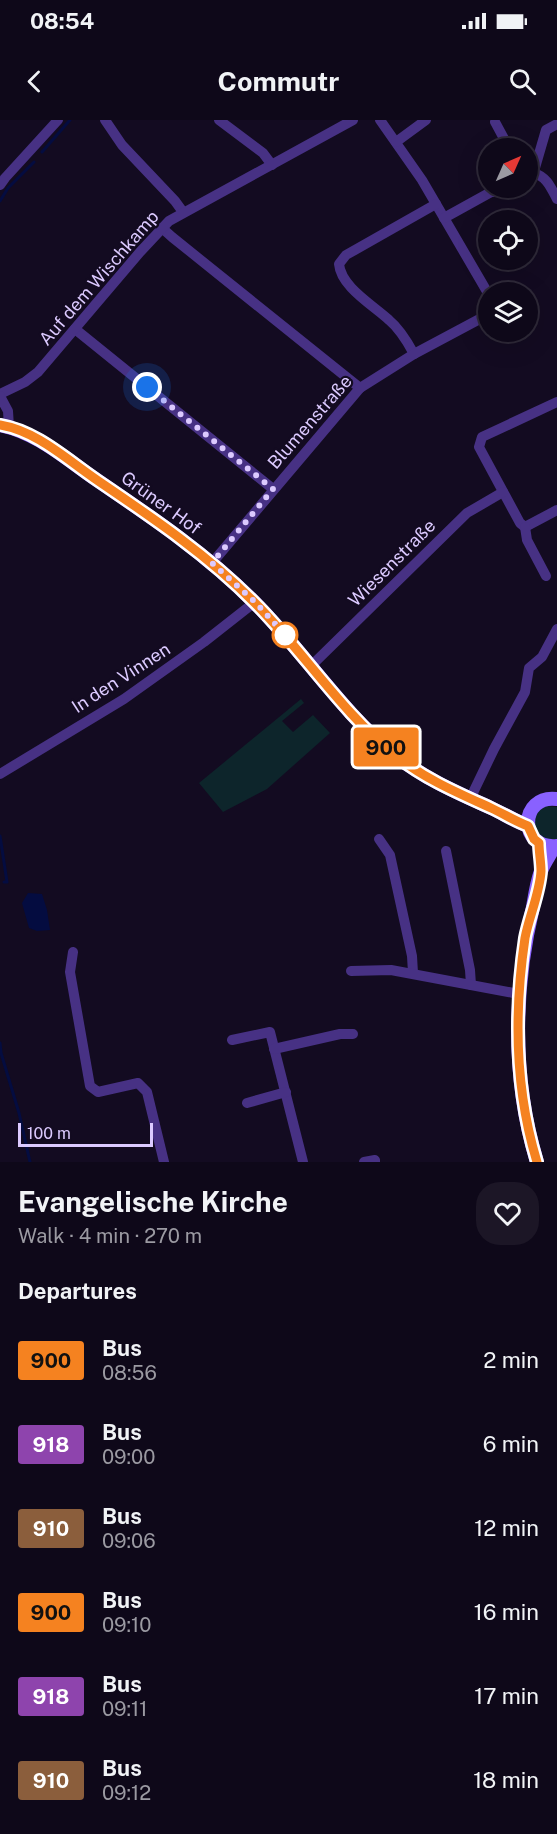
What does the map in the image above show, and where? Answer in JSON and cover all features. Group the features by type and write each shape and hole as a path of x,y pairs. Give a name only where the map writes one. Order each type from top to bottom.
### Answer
{"street":[{"path":"0,185 58,120"},
{"path":"105,120 122,145 183,212"},
{"path":"219,120 263,153 272,165"},
{"name":"Auf dem Wischkamp","path":"0,395 25,382 38,372 162,228 183,212 353,120"},
{"path":"380,120 436,204 481,282"},
{"path":"396,142 426,120"},
{"path":"495,122 504,138"},
{"path":"538,155 546,130 557,124"},
{"path":"538,176 541,175 547,182 557,199"},
{"path":"444,218 480,198"},
{"path":"414,354 404,335 390,320 366,302 342,276 339,264 346,255 436,204"},
{"path":"162,228 360,388"},
{"name":"Blumenstraße","path":"212,563 360,388 414,354 478,320"},
{"path":"75,329 273,489"},
{"path":"0,395 8,411 5,426"},
{"path":"546,576 527,540 525,527 520,523 479,447 482,437 557,402"},
{"name":"Grüner Hof","path":"5,426 22,431 44,443 212,563 255,602 370,733 396,756 422,775 528,826"},
{"name":"Wiesenstraße","path":"312,666 466,513 503,492"},
{"path":"525,527 557,510"},
{"name":"In den Vinnen","path":"0,774 124,699 255,602"},
{"path":"470,799 525,692 529,668 542,657 557,629"},
{"path":"541,871 556,846 539,843 534,839 528,826 531,811 541,801 556,797"},
{"name":"Grüner Hof","path":"492,808 531,811"},
{"path":"379,839 390,855 412,956 413,974"},
{"path":"537,1162 521,1090 519,994 526,935 541,871 539,843"},
{"path":"446,851 471,985"},
{"path":"73,952 70,972 90,1086 98,1092 138,1083 142,1086 147,1092 164,1162"},
{"path":"351,971 382,970 413,974 519,994"},
{"path":"232,1040 270,1032 303,1162"},
{"path":"274,1049 340,1034 353,1034"},
{"path":"247,1103 286,1092"},
{"path":"364,1162 375,1160 375,1162"}],"green space":[{"path":"301,699 304,703 282,721 293,732 313,715 330,733 267,789 223,812 199,783"},
{"path":"546,806 557,807 557,839 543,837 535,828 536,816"}],"shaded area":[{"path":"28,893 42,894 50,930 37,931 29,928 22,903"}],"waterway":[{"path":"42,152 70,120"},
{"path":"0,201 8,188 34,162"},
{"path":"0,836 7,882 4,882"},
{"path":"0,1043 30,1162"}],"bus line":[{"name":"900","path":"0,425 22,431 44,443 212,563 265,613 370,733 396,756 437,783 528,826 530,833 539,843 541,871 526,935 521,970 519,1053 521,1090 537,1162"}],"route":[{"path":"147,387 273,489 212,563 255,602 288,638 285,635"}]}
